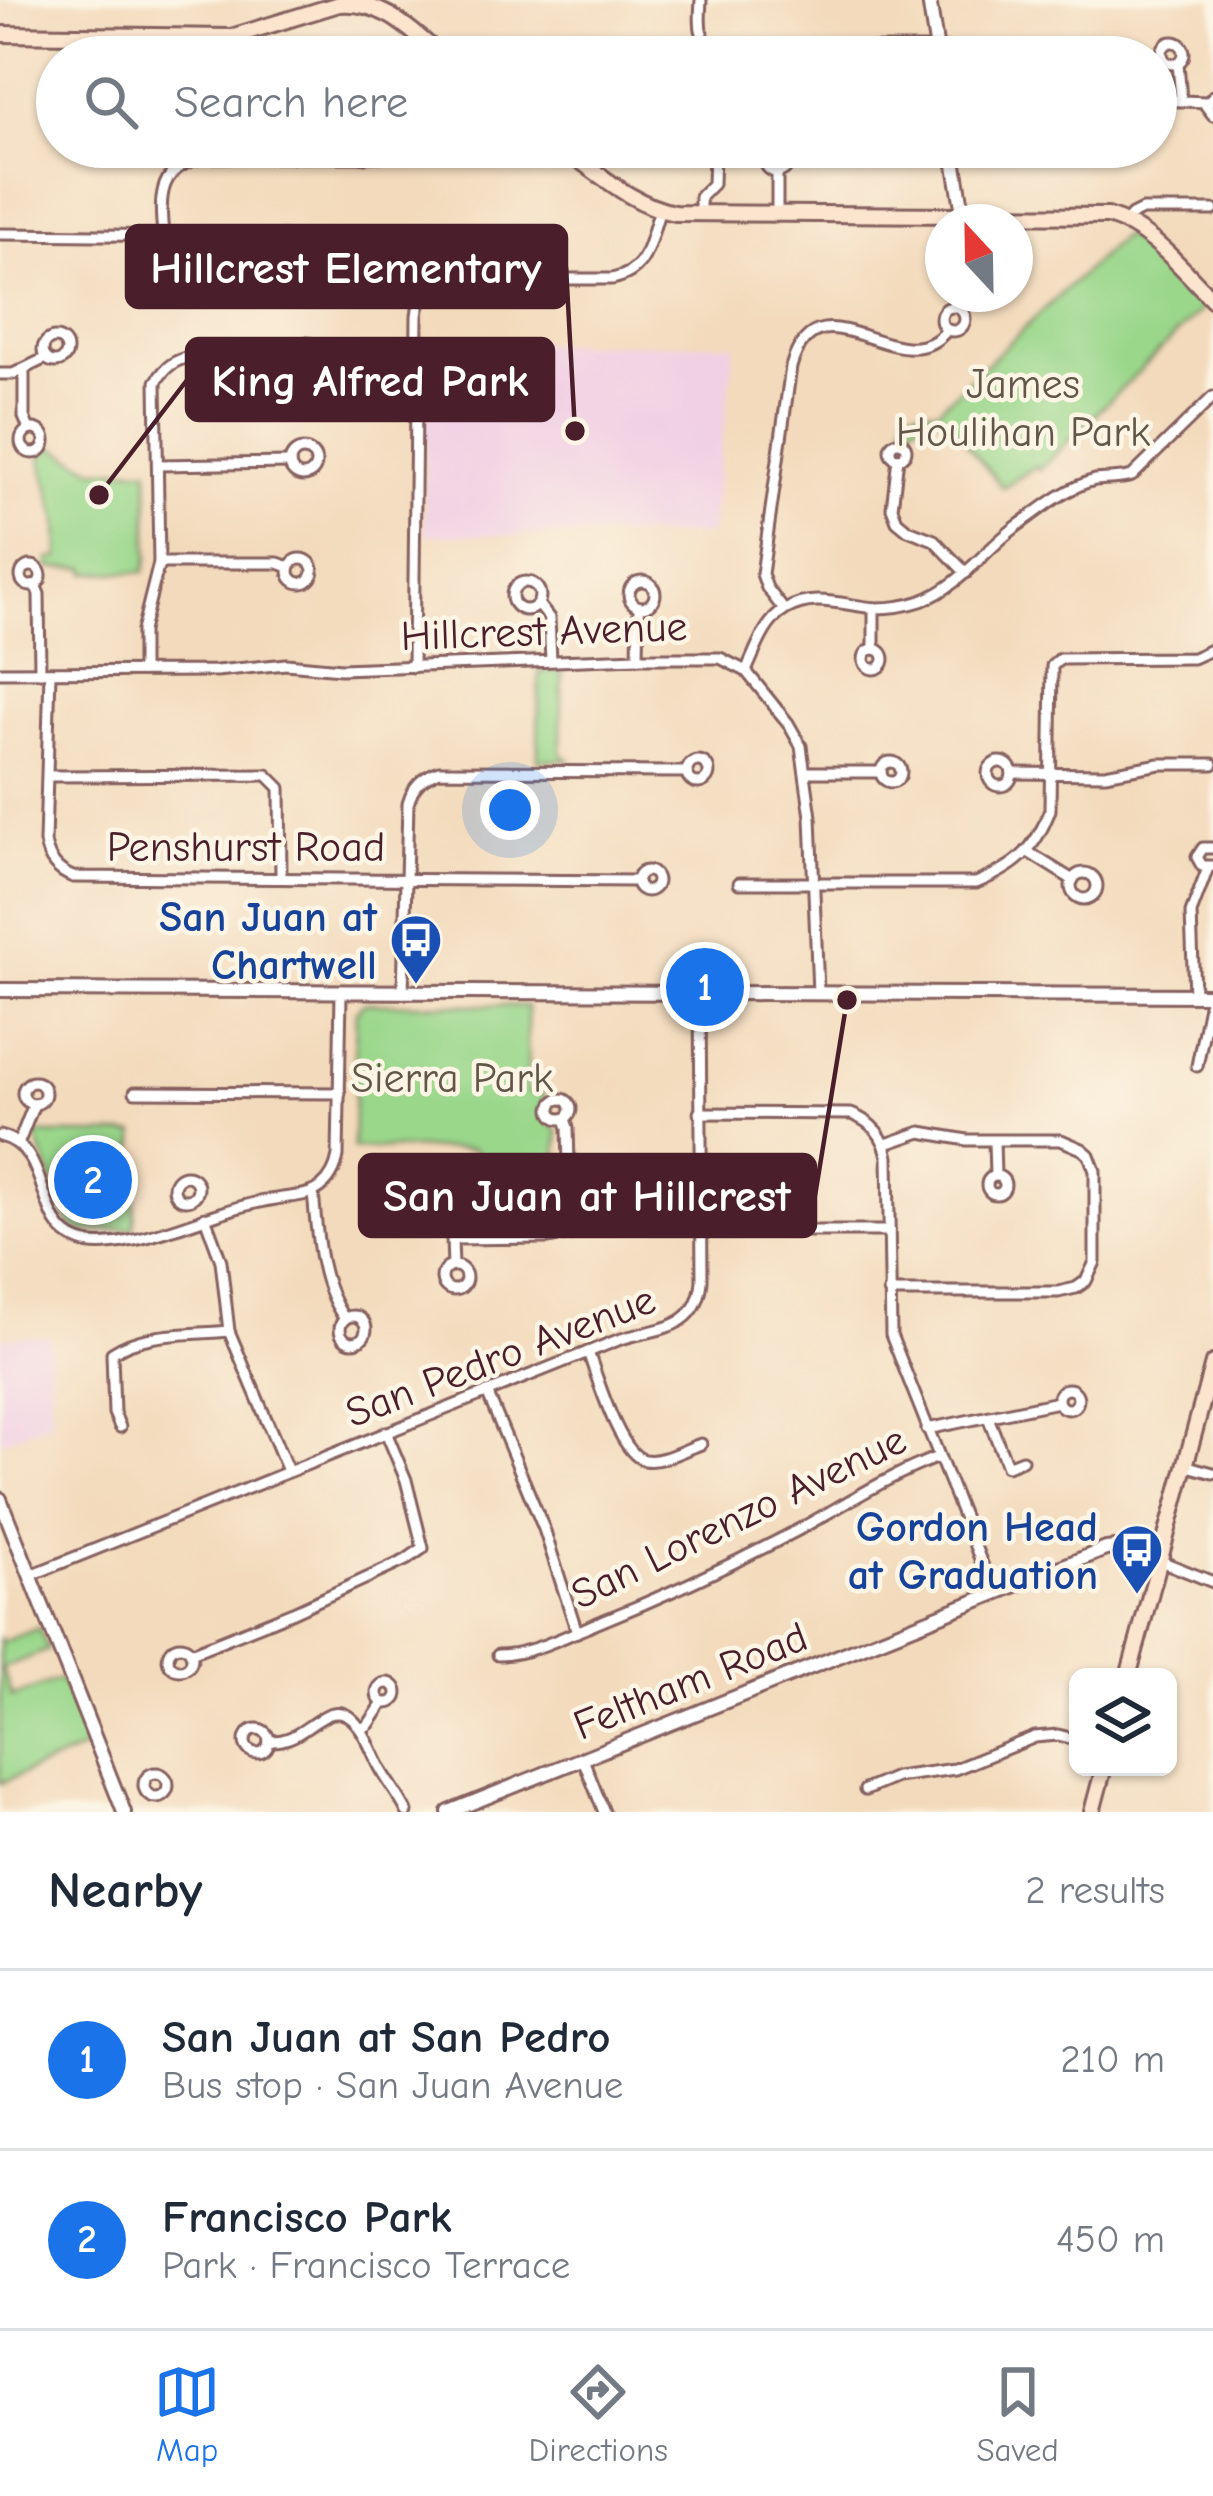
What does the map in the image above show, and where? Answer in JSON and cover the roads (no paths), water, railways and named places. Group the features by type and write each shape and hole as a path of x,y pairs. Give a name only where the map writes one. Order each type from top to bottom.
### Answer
{"main road":[{"path":"234,36 363,1 386,10 418,36"},
{"path":"0,34 154,36"},
{"path":"592,168 660,210 925,213"},
{"path":"1033,214 1089,214 1126,222 1153,240 1213,300"},
{"path":"1130,1668 1213,1363"},
{"path":"1092,1812 1102,1776"}],"street":[{"path":"700,0 702,36"},
{"path":"929,0 935,36"},
{"path":"1178,63 1181,100"},
{"path":"1177,100 1210,99 1207,109 1213,115"},
{"path":"163,235 160,206 164,187 179,168"},
{"path":"700,213 700,197 713,184 714,168"},
{"path":"956,168 962,204"},
{"path":"777,172 777,214"},
{"path":"413,667 420,298 444,280 627,275 640,265 660,210"},
{"path":"1126,222 1142,210 1213,210"},
{"path":"0,234 287,237 294,241"},
{"path":"784,610 762,574 791,367 799,347 828,328 853,330 885,344 910,348 931,344 947,330"},
{"path":"142,671 142,631 159,563 156,382 165,368 193,356 293,356"},
{"path":"0,374 13,374 46,358"},
{"path":"24,370 24,417 29,429"},
{"path":"746,671 772,621 784,610 822,600 874,608 926,599 947,588 1012,530 1065,494 1096,480 1132,476 1213,397"},
{"path":"898,458 892,508 897,521 934,540 966,573"},
{"path":"158,465 290,463"},
{"path":"159,563 278,563 289,567"},
{"name":"Penshurst Road","path":"35,585 45,672 46,849 54,865 68,875 84,879 637,881"},
{"path":"538,604 549,618 551,660"},
{"path":"638,658 639,608"},
{"path":"874,608 874,649"},
{"path":"739,883 976,883 1016,864 1041,832 1050,811 1052,666 1060,659 1192,658 1213,650"},
{"name":"Hillcrest Avenue","path":"0,672 720,658 746,671 801,746 815,884 818,993"},
{"path":"1012,773 1105,774 1160,764 1213,764"},
{"path":"403,993 408,804 411,792 425,776 439,771 687,772"},
{"path":"806,772 881,772"},
{"path":"275,780 287,774"},
{"path":"49,776 267,775 280,788 281,878"},
{"path":"1194,995 1191,913 1211,867 1199,863 1197,857 1203,848 1213,848"},
{"path":"1028,851 1073,880"},
{"path":"0,990 1212,995 1197,1066"},
{"path":"0,1136 20,1142 30,1155 62,1231 76,1241 132,1241 258,1202 313,1192 337,1165 341,993"},
{"name":"San Pedro Avenue","path":"31,1575 692,1314 702,1281 700,993"},
{"path":"135,1093 340,1093"},
{"path":"20,1142 34,1104"},
{"path":"699,1113 850,1114 871,1124 886,1144 889,1317 896,1352 994,1594"},
{"path":"565,1119 571,1235"},
{"path":"886,1144 921,1132 967,1140 1061,1140 1089,1155 1094,1172 1095,1262 1086,1281 1076,1288 1058,1292 889,1292"},
{"path":"994,1141 995,1175"},
{"path":"313,1192 322,1264 344,1319"},
{"path":"190,1199 220,1261 229,1331 288,1471"},
{"path":"441,1220 452,1239 453,1266"},
{"path":"452,1239 549,1238 617,1224 701,1224"},
{"path":"803,1231 889,1231"},
{"path":"120,1426 114,1413 112,1353 140,1340 229,1331"},
{"path":"588,1352 632,1454 654,1460 700,1444"},
{"path":"488,1392 538,1515 577,1632"},
{"path":"927,1430 1058,1402"},
{"path":"988,1417 1007,1466 1022,1460"},
{"path":"191,1653 293,1612 423,1548 406,1480 386,1432"},
{"name":"San Lorenzo Avenue","path":"498,1654 513,1655 577,1632 707,1576 890,1477 938,1457"},
{"path":"1184,1465 1213,1473"},
{"path":"0,1499 121,1806 145,1789"},
{"name":"Feltham Road","path":"449,1812 1106,1550 1115,1548 1158,1560"},
{"path":"1158,1560 1213,1582"},
{"path":"362,1729 383,1703"},
{"path":"269,1741 288,1740 329,1714 347,1715 362,1729 406,1812"},
{"path":"865,1790 906,1775 955,1769 1035,1736 1069,1738"},
{"path":"583,1759 604,1812"}],"place":[{"name":"Hillcrest Elementary","path":"575,431"},
{"name":"King Alfred Park","path":"99,495"},
{"name":"San Juan at Chartwell","path":"416,986"},
{"name":"San Juan at San Pedro","path":"705,987"},
{"name":"San Juan at Hillcrest","path":"847,1000"},
{"name":"Francisco Park","path":"93,1180"},
{"name":"Gordon Head at Graduation","path":"1137,1596"}],"park label":[{"name":"James Houlihan Park","path":"1023,408"},
{"name":"Sierra Park","path":"452,1077"}]}
